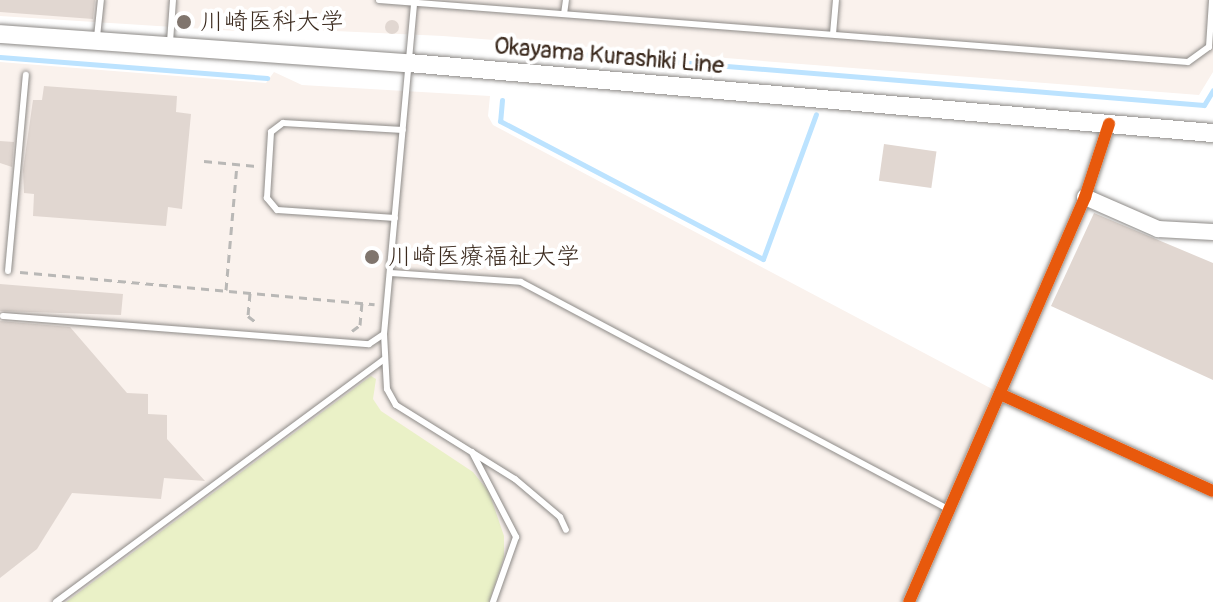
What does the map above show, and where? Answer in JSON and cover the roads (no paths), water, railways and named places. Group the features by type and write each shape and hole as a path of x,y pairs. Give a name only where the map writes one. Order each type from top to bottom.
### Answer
{"main road":[{"name":"Okayama Kurashiki Line","path":"0,34 409,63 1213,133"}],"street":[{"path":"909,602 1085,197 1109,124"},
{"path":"1085,197 1158,229 1213,232"},
{"path":"1000,394 1213,491"}],"lane":[{"path":"97,40 101,0"},
{"path":"170,46 173,0"},
{"path":"379,0 1188,62 1209,47 1212,0"},
{"path":"511,10 512,0"},
{"path":"564,14 566,0"},
{"path":"833,34 836,0"},
{"path":"414,4 384,334 387,389 396,405 515,479 560,517 566,530"},
{"path":"8,271 26,75"},
{"path":"395,218 277,210 267,198 271,132 283,123 403,130"},
{"path":"390,273 521,282 949,510"},
{"path":"3,316 369,344 384,334"},
{"path":"56,602 384,359"},
{"path":"472,452 516,537 493,602"}],"waterway":[{"path":"543,51 1204,105 1213,90"},
{"path":"0,57 267,78"},
{"path":"502,100 500,121 763,259 816,114"}],"place":[{"name":"川崎医科大学","path":"184,22"},
{"name":"川崎医療福祉大学","path":"372,257"}]}
